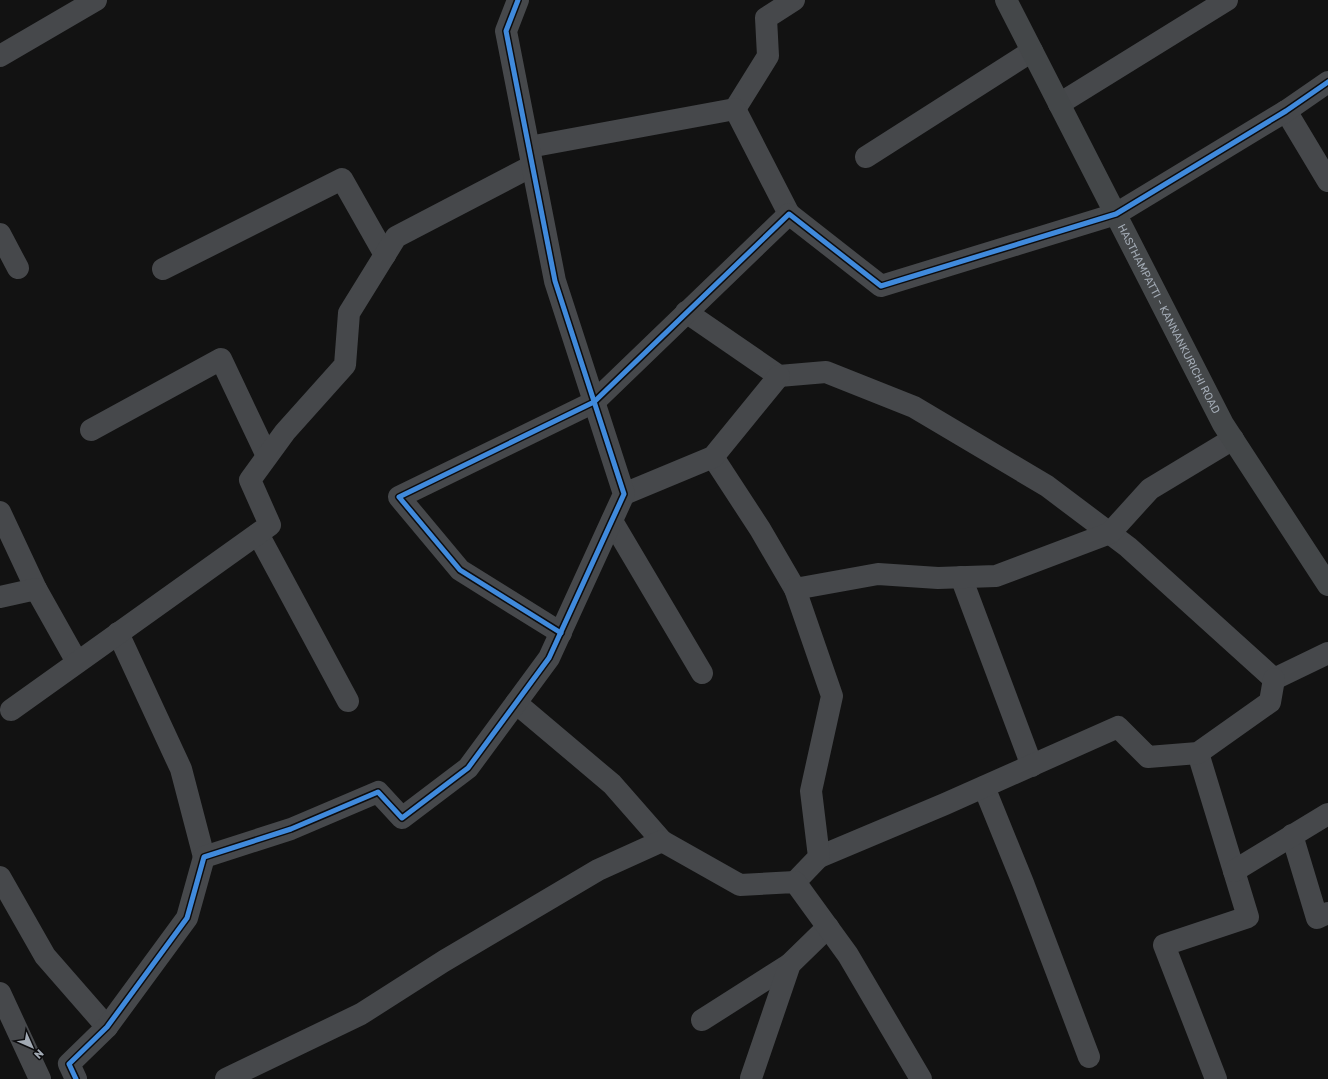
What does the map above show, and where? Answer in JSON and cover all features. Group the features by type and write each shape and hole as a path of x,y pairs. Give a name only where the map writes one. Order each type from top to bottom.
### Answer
{"main road":[{"name":"HASTHAMPATTI - KANNANKURICHI ROAD","path":"1006,0 1224,424 1328,586"}],"street":[{"path":"0,56 96,0"},
{"path":"204,857 290,829 378,792 402,818 468,768 549,658 624,494 555,281 506,32 518,0"},
{"path":"10,710 270,525 250,480 285,432 345,365 349,313 396,237 531,157 735,109 768,56 766,18 794,0"},
{"path":"1059,104 1227,0"},
{"path":"866,157 1032,51"},
{"path":"735,109 789,214 881,286 1116,214 1286,111 1328,82"},
{"path":"1286,111 1328,180"},
{"path":"163,269 342,179 385,255"},
{"path":"561,633 460,570 399,497 594,402 789,214"},
{"path":"0,234 18,268"},
{"path":"686,312 779,376 826,372 914,407 1047,486 1128,547 1274,679"},
{"path":"91,430 221,359 267,456"},
{"path":"624,494 713,457 779,376"},
{"path":"795,589 878,574 938,578 996,576 1110,533 1150,489 1233,439"},
{"path":"713,457 760,529 795,589 832,696 811,791 819,857"},
{"path":"0,512 36,589 77,662"},
{"path":"612,521 702,673"},
{"path":"258,534 348,702"},
{"path":"961,577 1032,766"},
{"path":"0,597 36,589"},
{"path":"0,993 41,1079 73,1072 188,918 204,857 180,770 118,633"},
{"path":"1274,679 1328,653"},
{"path":"516,703 612,784 662,841 740,885 795,882 819,857 984,787 1118,727 1148,757 1198,753 1270,702 1274,679"},
{"path":"1198,753 1248,917 1164,945 1216,1079"},
{"path":"984,787 1089,1057"},
{"path":"1234,871 1328,814"},
{"path":"1292,835 1317,918 1328,913"},
{"path":"226,1079 361,1014 444,960 598,870 662,841"},
{"path":"0,877 45,956 107,1027"},
{"path":"795,882 848,955 921,1079"},
{"path":"702,1020 790,964 828,927"},
{"path":"751,1078 790,964"}],"cycle path":[{"path":"76,1079 69,1064 107,1027 187,918 204,857 291,829 378,792 402,818 468,768 549,658 624,494 555,281 506,31 518,0"},
{"path":"561,633 460,570 399,497 594,402 789,214 881,286 1116,214 1286,111 1328,82"}]}
